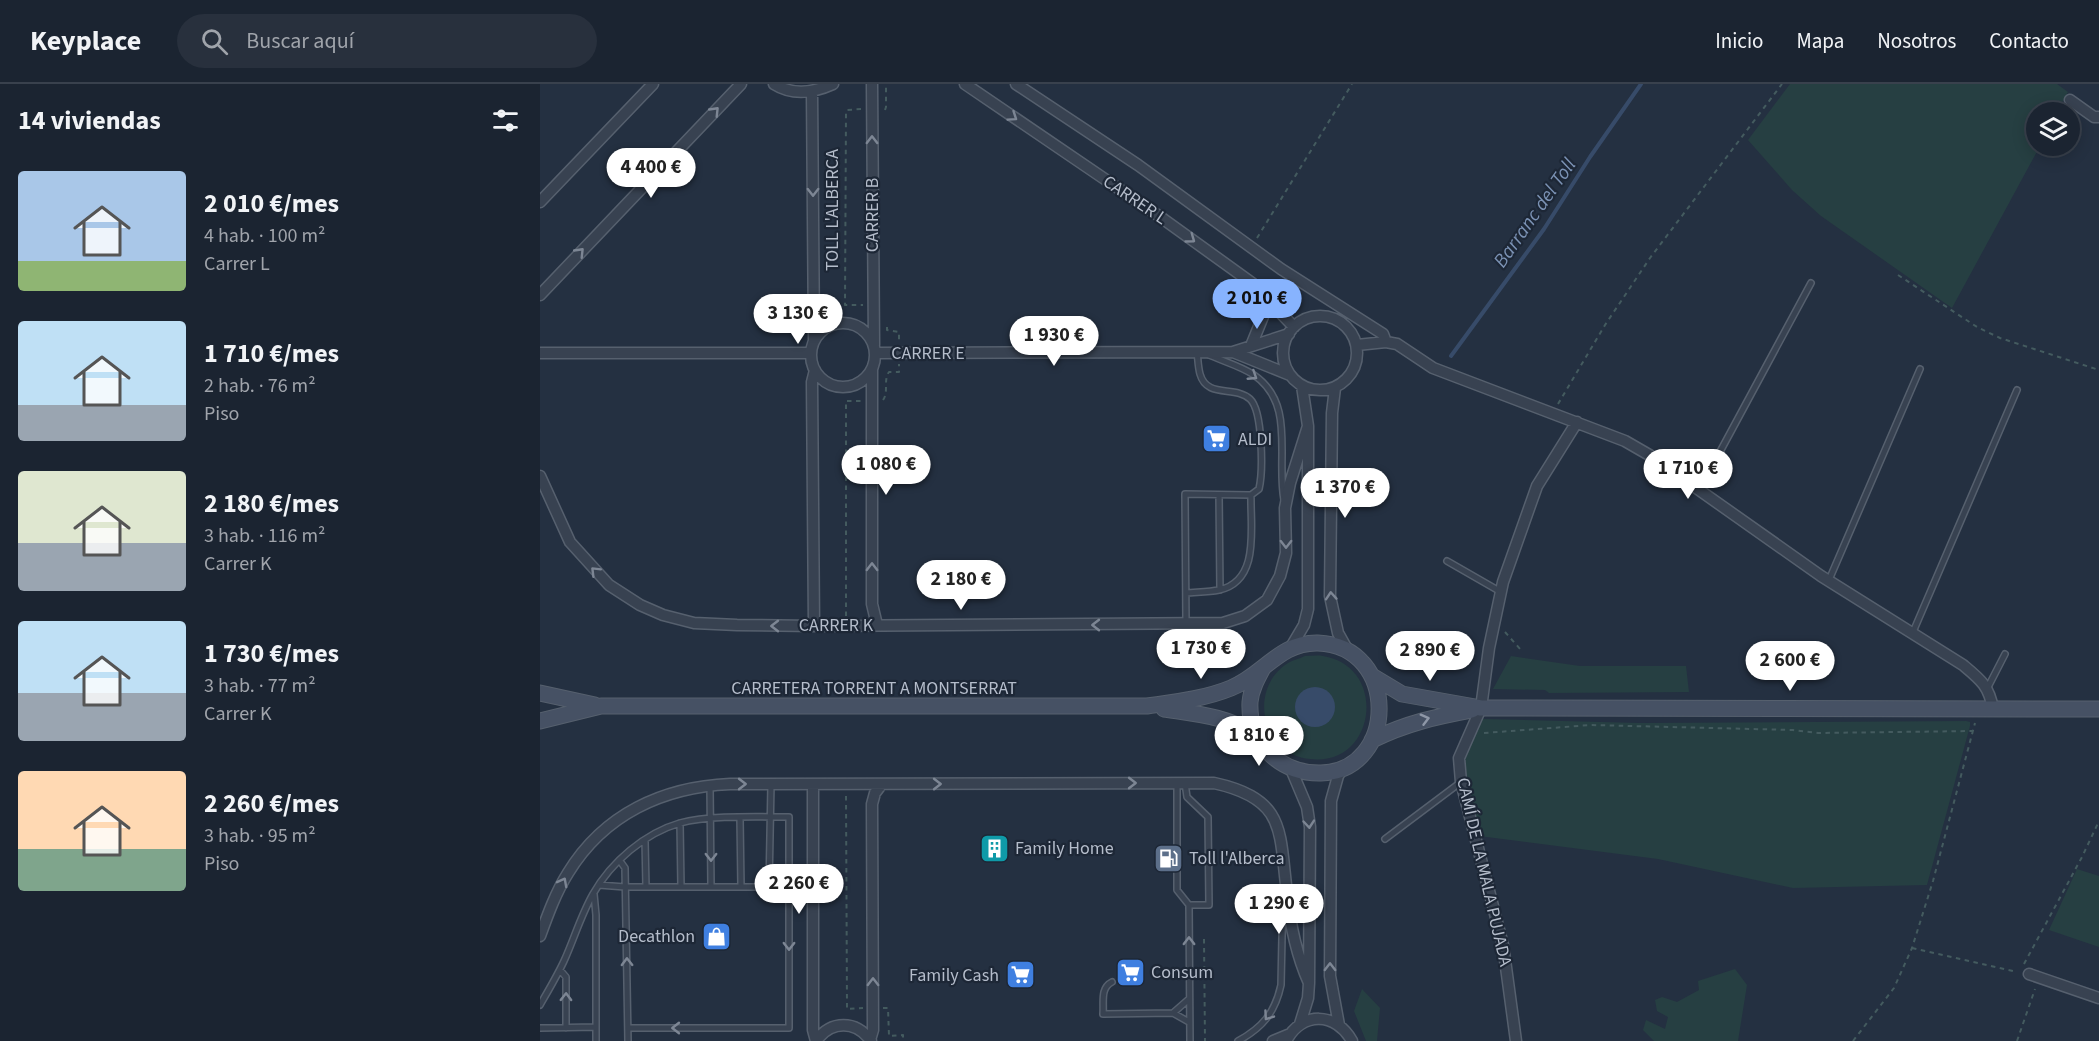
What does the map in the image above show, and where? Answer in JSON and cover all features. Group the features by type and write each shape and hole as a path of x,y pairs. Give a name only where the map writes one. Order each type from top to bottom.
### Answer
{"main road":[{"path":"1147,706 1196,699 1229,689 1248,681 1275,656 1291,647 1305,643 1334,645 1348,651 1362,662 1372,676 1378,692 1381,708 1378,724 1365,751 1343,767 1326,773 1308,773 1291,769 1276,761 1264,749 1256,735 1251,718 1250,701 1254,684 1263,669"},
{"path":"1372,676 1402,694 1481,708 2099,709"},
{"path":"540,693 601,706"},
{"path":"540,721 601,706"},
{"name":"CARRETERA TORRENT A MONTSERRAT","path":"601,706 1147,706"},
{"path":"1147,706 1217,716 1232,721 1256,735"},
{"path":"1372,740 1399,727 1481,708"}],"street":[{"path":"540,202 653,84"},
{"path":"540,295 741,84"},
{"path":"774,84 796,93 812,92 833,84"},
{"name":"CARRER B","path":"872,84 874,349"},
{"name":"CARRER L","path":"965,84 1159,216 1252,283 1267,298 1291,331"},
{"path":"1016,84 1138,165 1281,269 1383,334 1386,342"},
{"path":"812,92 814,340 811,353 815,370 821,378 839,387 858,383 872,369"},
{"path":"2070,100 2094,117 2099,117"},
{"path":"1251,346 1264,314 1267,298"},
{"path":"1233,352 1290,375 1302,386 1314,390 1335,388 1351,375 1358,358 1357,345 1352,333 1340,321 1327,316 1315,316 1299,322 1284,344 1283,357 1290,375"},
{"path":"814,340 827,327 846,323 863,330 874,349 872,369 872,604 877,625"},
{"path":"1233,352 1291,331"},
{"path":"1357,345 1386,342 1397,344 1433,368 1625,441 1651,456 1829,580 1963,665 1981,679 1990,693 1987,709"},
{"name":"CARRER E","path":"874,349 899,353 1233,352"},
{"path":"540,353 811,353"},
{"path":"814,626 812,382 815,370"},
{"path":"1291,647 1304,625 1308,609 1308,426 1302,386"},
{"path":"1335,388 1332,413 1330,596 1338,633 1348,651"},
{"name":"CAMÍ DE LA MALA PUJADA","path":"1516,1041 1503,945 1461,782 1459,758 1481,708 1489,648 1501,592 1537,486 1577,422"},
{"name":"CARRER K","path":"540,476 570,542 609,585 640,605 663,615 694,623 846,626 1223,623 1245,616 1267,600 1280,576 1286,553 1285,508 1290,483 1308,426"},
{"path":"1339,1025 1330,976 1331,801 1343,767"},
{"path":"1291,769 1307,807 1310,827 1309,983 1308,998 1300,1024"},
{"path":"540,936 567,873 596,837 614,822 650,801 691,787 771,784 1214,783 1234,787 1261,803 1273,817 1280,832 1284,851 1285,878 1294,940 1309,983"},
{"path":"813,784 813,1030 816,1041"},
{"path":"871,1041 873,1030 872,804 881,784"},
{"path":"2034,976 2099,998"},
{"path":"1273,1041 1288,1037 1300,1024 1319,1019 1330,1020 1339,1025 1352,1041"},
{"path":"816,1041 829,1028 848,1025 865,1033 871,1041"}],"lane":[{"path":"1697,489 1708,474 1811,283"},
{"path":"1186,624 1185,494 1251,495 1259,489 1261,478 1258,414 1252,400 1239,392 1213,390 1206,385 1200,375 1199,351 1252,374 1266,385 1275,399 1281,414 1281,485 1285,508"},
{"path":"1829,580 1920,369"},
{"path":"1913,632 2017,390"},
{"path":"1219,495 1220,590"},
{"path":"1186,592 1220,590 1236,582 1244,573 1250,558 1251,495"},
{"path":"1447,561 1501,592"},
{"path":"1987,689 2005,654"},
{"path":"1385,839 1461,782"},
{"path":"1181,783 1187,797 1208,817 1209,905 1189,905"},
{"path":"1181,783 1177,890 1189,905 1190,1041"},
{"path":"769,887 771,784"},
{"path":"710,785 711,887"},
{"path":"540,1005 560,970 599,885 620,861 645,840 657,832 680,823 711,819 789,817 789,1028 628,1028"},
{"path":"740,818 741,887"},
{"path":"680,823 681,887"},
{"path":"645,840 646,887"},
{"path":"620,861 625,868 628,1041"},
{"path":"1238,1041 1263,1024 1278,999 1281,985 1281,896 1285,878"},
{"path":"599,885 789,887"},
{"path":"594,893 596,1041"},
{"path":"560,970 566,977 566,1028"},
{"path":"1112,982 1104,991 1103,1014 1173,1013 1190,1022"},
{"path":"1173,1013 1190,999"},
{"path":"540,1028 596,1027"}],"path":[{"path":"872,109 884,110 886,107 886,84"},
{"path":"1251,248 1352,84"},
{"path":"1552,414 1605,325 1650,258 1782,84"},
{"name":"TOLL L'ALBERCA","path":"872,109 846,112 845,305 873,304"},
{"path":"1898,275 1977,327 2027,348 2099,370"},
{"path":"846,626 846,401 884,399 886,375 889,372 899,372 899,332 887,330 887,319"},
{"path":"1853,1041 1894,988 1912,948 1933,881 1972,730 1987,709"},
{"path":"1468,736 1490,731 1591,725 1793,730 1818,733 1972,730"},
{"path":"846,784 847,1009 888,1008 889,1036 903,1035 903,1041"},
{"path":"1912,948 2019,972 2082,857 2099,821"},
{"path":"1204,939 1205,1041"},
{"path":"2017,1041 2034,976"}],"green space":[{"path":"1790,84 2057,84 2068,92 2062,102 2026,102 2026,156 2035,156 1952,308 1821,216 1792,190 1748,140"},
{"path":"1305,656 1323,656 1344,664 1358,678 1365,696 1366,715 1361,733 1349,748 1332,757 1302,758 1287,751 1273,737 1265,715 1264,703 1271,681 1288,663"},
{"path":"1511,656 1580,666 1686,666 1689,692 1549,693 1545,690 1493,689"},
{"path":"1483,719 1640,723 1966,721 1970,722 1970,726 1927,885 1793,888 1658,859 1479,836 1462,772 1466,752 1477,725"},
{"path":"2077,869 2099,876 2099,947 2049,930"},
{"path":"1735,969 1747,985 1738,1041 1654,1041 1643,1030 1646,1020 1665,1029 1668,1017 1657,1011 1655,1000 1662,997 1677,1002 1699,990 1698,981"},
{"path":"1362,989 1380,1008 1377,1041 1366,1041 1354,1011"}],"water":[{"path":"1315,687 1329,693 1335,707 1329,721 1315,727 1301,721 1295,707 1301,693"}],"waterway":[{"name":"Barranc del Toll","path":"1451,356 1544,229 1641,84"}],"place":[{"name":"ALDI","path":"1217,439"},
{"name":"Family Home","path":"994,848"},
{"name":"Toll l'Alberca","path":"1168,858"},
{"name":"Decathlon","path":"716,936"},
{"name":"Consum","path":"1130,972"},
{"name":"Family Cash","path":"1020,975"}]}
